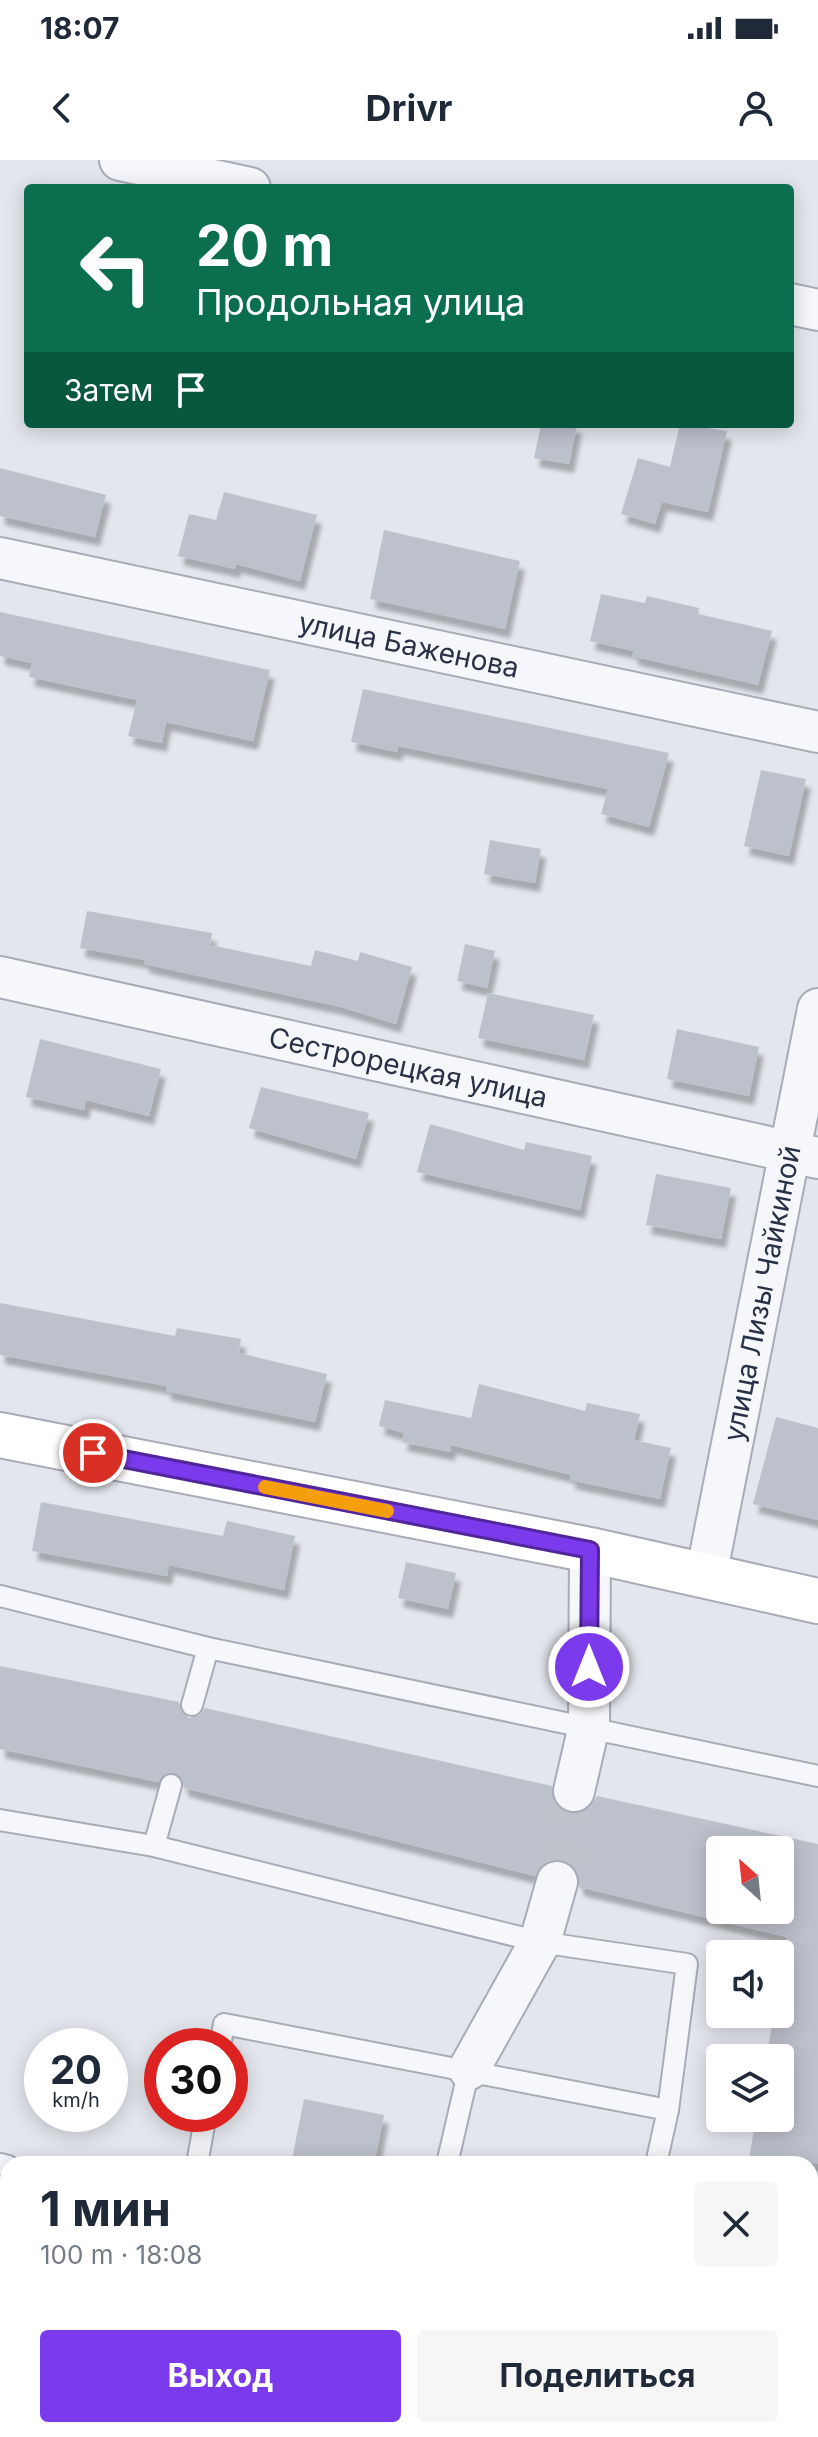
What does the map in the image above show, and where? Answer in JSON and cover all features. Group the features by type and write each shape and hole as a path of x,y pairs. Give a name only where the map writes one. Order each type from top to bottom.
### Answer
{"main road":[{"path":"0,1435 590,1550 818,1601"}],"street":[{"path":"120,160 231,184"},
{"path":"794,305 818,310"},
{"name":"улица Баженова","path":"0,558 818,732"},
{"name":"Сестрорецкая улица","path":"0,977 803,1154"},
{"name":"улица Лизы Чайкиной","path":"706,1576 803,1154 818,1009"},
{"path":"574,1791 589,1726 590,1550"},
{"path":"469,2069 540,1942 557,1882"}],"lane":[{"path":"0,1596 208,1648 818,1776"},
{"path":"192,1705 208,1648"},
{"path":"154,1846 171,1785"},
{"path":"0,1820 154,1846 540,1942 687,1964 668,2110 658,2156"},
{"path":"223,2028 224,2024 246,2028"},
{"path":"248,2028 668,2110"},
{"path":"449,2156 469,2069"},
{"path":"198,2156 203,2132"}],"building":[{"path":"540,428 576,428 569,464 534,458"},
{"path":"679,428 727,431 708,512 662,502 655,524 621,514 638,458 670,467"},
{"path":"0,468 106,495 95,537 0,516"},
{"path":"224,492 317,515 300,581 236,564 235,569 178,556 189,514 216,520"},
{"path":"384,530 520,561 505,629 370,599"},
{"path":"601,594 645,603 647,596 699,608 698,614 772,631 758,685 632,656 634,651 590,641"},
{"path":"0,612 270,670 253,741 166,722 162,743 128,736 137,700 29,677 32,663 0,656"},
{"path":"363,689 669,753 649,827 601,814 608,789 398,746 397,752 351,742"},
{"path":"761,770 806,779 789,856 744,846"},
{"path":"490,840 541,849 535,883 484,874"},
{"path":"87,911 212,933 210,945 311,966 315,950 358,961 360,952 412,967 396,1024 341,1007 144,964 145,960 80,948"},
{"path":"465,944 495,951 487,988 457,981"},
{"path":"488,993 594,1015 584,1060 478,1038"},
{"path":"677,1029 759,1047 749,1096 667,1079"},
{"path":"40,1039 161,1069 149,1116 86,1100 84,1110 26,1097"},
{"path":"261,1087 369,1113 356,1159 249,1128"},
{"path":"430,1124 524,1150 526,1142 592,1156 580,1210 417,1172"},
{"path":"656,1174 731,1188 721,1239 646,1225"},
{"path":"0,1303 175,1336 177,1328 241,1339 239,1353 327,1374 315,1422 166,1391 166,1386 0,1355"},
{"path":"479,1384 585,1411 587,1403 640,1414 634,1440 671,1448 660,1499 570,1480 571,1475 451,1445 450,1452 402,1442 404,1433 379,1426 385,1400 471,1418"},
{"path":"776,1417 818,1428 818,1520 753,1504"},
{"path":"41,1502 223,1536 227,1521 295,1536 284,1590 169,1565 167,1576 32,1551"},
{"path":"406,1562 456,1573 448,1609 398,1598"},
{"path":"0,1666 179,1702 182,1713 189,1718 200,1715 205,1708 552,1786 552,1797 558,1807 570,1813 590,1807 597,1796 781,1836 706,1836 706,1918 579,1887 574,1867 562,1860 542,1865 535,1876 184,1788 181,1777 174,1772 163,1775 158,1782 0,1749"},
{"path":"794,1839 818,1844 818,2156 749,2156 754,2132 794,2132 794,2044 769,2044 771,2028 794,2028 794,1940 786,1940 787,1937 733,1924 794,1924"},
{"path":"304,2099 384,2115 376,2156 293,2156"}],"tunnel":[{"path":"557,1882 574,1791"}],"slow traffic":[{"path":"265,1487 387,1511"}],"route":[{"path":"93,1453 590,1550 589,1667"}]}
